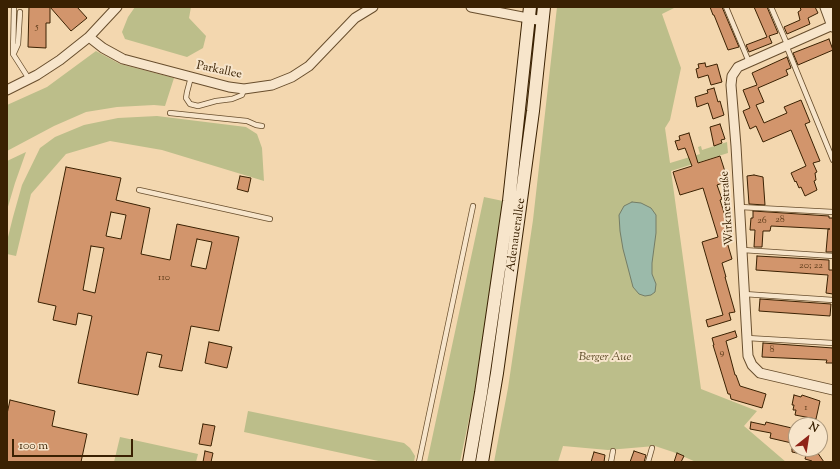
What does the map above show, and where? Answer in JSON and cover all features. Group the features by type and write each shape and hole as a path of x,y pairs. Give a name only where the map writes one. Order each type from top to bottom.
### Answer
{"main road":[{"name":"Adenauerallee","path":"482,462 497,373 521,200 533,111 544,7"},
{"name":"Adenauerallee","path":"469,462 481,393 507,215 530,12"}],"street":[{"path":"7,90 29,79 60,60 89,37 117,7"},
{"name":"Parkallee","path":"89,37 103,48 123,59 229,87 244,89 272,85 310,66 355,18 372,7"},
{"path":"471,7 530,12 543,21"},
{"path":"826,7 833,25"},
{"name":"Wirknerstraße","path":"833,25 738,67 732,76 731,86 743,250 748,356 752,365 760,374 833,390"}],"lane":[{"path":"14,7 13,54 29,79"},
{"path":"726,7 749,62"},
{"path":"772,7 833,160"},
{"path":"13,54 18,44 20,12"},
{"path":"191,77 186,98 190,104 198,106 216,101 232,99 242,95 244,89"},
{"path":"170,113 247,121 262,126"},
{"path":"139,190 270,219"},
{"path":"419,462 473,206"},
{"path":"740,207 833,212"},
{"path":"743,250 833,256"},
{"path":"744,294 833,300"},
{"path":"747,338 833,343"},
{"path":"648,462 652,448"},
{"path":"611,462 613,451"}],"green space":[{"path":"135,7 191,7 189,18 206,36 203,48 187,57 125,39 122,32 128,17"},
{"name":"Berger Aue","path":"557,7 676,7 662,14 681,68 670,120 665,128 670,163 700,154 698,147 701,146 702,150 727,142 728,153 671,171 701,389 757,411 744,426 786,462 696,462 655,446 608,450 563,446 558,462 494,462 508,388 533,220"},
{"path":"96,51 120,64 174,78 165,106 154,105 117,107 86,112 54,126 7,151 7,105 47,87"},
{"path":"157,116 246,127 257,134 262,148 264,181 162,150 110,141 66,154 31,194 16,256 7,254 7,241 22,185 40,148 55,137 84,125 118,118"},
{"path":"26,152 15,183 7,210 7,161"},
{"path":"484,197 503,201 474,395 460,462 427,462"},
{"path":"248,411 404,443 410,448 415,456 414,462 383,462 244,432"},
{"path":"120,437 198,454 196,462 114,462"}],"shaded area":[{"path":"632,202 641,203 651,208 656,215 656,233 652,274 656,284 655,292 651,295 645,296 639,294 633,287 623,249 619,215 624,206"}],"building":[{"path":"29,7 50,7 50,23 46,23 46,48 28,47"},
{"path":"50,7 77,7 87,18 71,31"},
{"path":"710,7 722,7 739,47 728,50"},
{"path":"754,7 767,7 778,33 769,36 772,43 749,52 746,45 767,37"},
{"path":"800,7 815,7 818,13 808,18 810,24 787,34 784,27 800,20 798,12 801,10"},
{"path":"829,39 833,50 798,65 793,53"},
{"path":"787,57 791,68 786,70 788,75 758,88 764,102 756,105 764,123 787,113 784,107 801,100 810,122 805,124 820,161 813,163 817,172 815,173 816,180 814,181 817,190 805,196 801,187 799,188 796,181 795,182 791,173 806,166 791,130 763,142 756,126 750,129 743,111 750,108 743,90 757,85 752,73"},
{"path":"705,63 706,67 717,64 722,82 711,85 708,75 698,78 696,69 699,68 698,64"},
{"path":"714,88 724,115 713,119 708,103 697,107 695,97 708,93 707,90"},
{"path":"720,124 725,139 721,140 722,143 714,146 710,127"},
{"path":"689,133 698,163 720,156 728,181 717,185 722,199 720,200 731,234 725,235 732,259 722,263 735,312 729,313 731,320 708,327 706,320 723,315 702,242 718,237 703,188 680,195 673,172 692,166 685,148 678,150 675,141 680,140 679,136"},
{"path":"66,167 121,178 116,200 150,208 141,254 170,260 177,224 239,237 219,331 191,326 182,371 159,367 162,355 147,352 138,395 78,383 92,316 78,313 76,325 53,320 56,306 38,302","holes":["111,212 126,215 121,239 106,236","197,239 212,242 206,269 191,266","91,246 104,248 95,293 83,290"]},
{"path":"754,175 763,177 765,205 749,204 747,176"},
{"path":"240,176 251,178 248,192 237,189"},
{"path":"753,211 829,216 829,218 833,218 833,252 826,252 828,229 830,229 771,226 770,231 763,231 762,247 754,247 755,230 750,230"},
{"path":"757,256 829,260 829,270 833,270 833,294 826,293 828,275 756,270"},
{"path":"760,299 831,304 830,316 759,311"},
{"path":"735,331 737,337 726,341 735,375 740,386 766,394 762,408 731,399 730,394 728,394 712,338"},
{"path":"209,342 232,347 227,368 205,363"},
{"path":"763,343 833,348 833,363 826,363 827,360 762,357"},
{"path":"794,395 801,397 802,395 820,401 816,417 795,415 796,410 793,410 794,405 792,405"},
{"path":"10,400 55,411 52,426 87,434 81,462 7,462 7,414"},
{"path":"751,422 765,425 766,422 788,427 788,442 770,438 771,433 750,429"},
{"path":"203,424 215,426 211,446 199,444"},
{"path":"205,451 213,453 211,462 203,462"},
{"path":"634,451 646,455 644,462 630,462"},
{"path":"594,452 605,455 604,462 591,462"},
{"path":"677,453 684,456 681,462 674,462"},
{"path":"806,457 821,457 824,462 812,462 805,459"}]}
